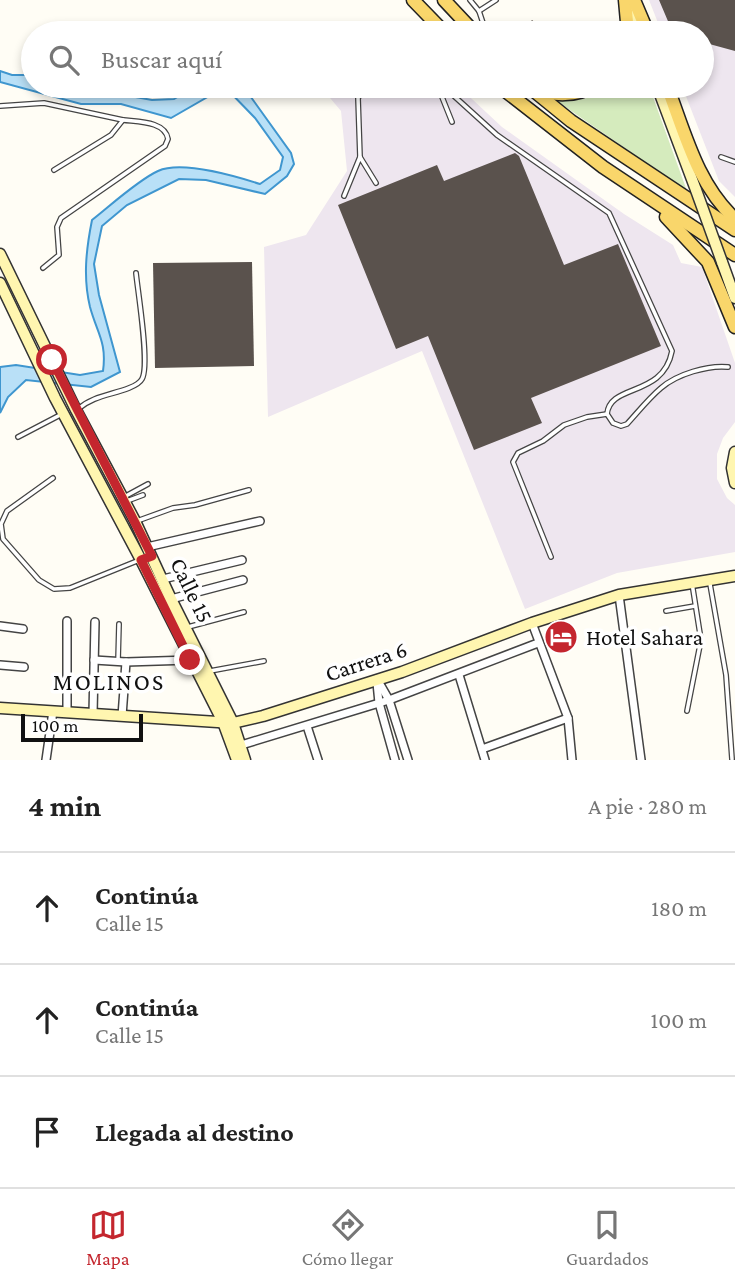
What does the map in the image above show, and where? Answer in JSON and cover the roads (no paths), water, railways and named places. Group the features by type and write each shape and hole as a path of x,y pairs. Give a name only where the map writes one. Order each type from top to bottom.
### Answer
{"main road":[{"path":"412,0 433,21"},
{"path":"444,0 470,21"},
{"path":"625,0 627,21"},
{"path":"634,0 643,21"},
{"path":"514,98 663,214 698,249 715,275 735,327"},
{"path":"544,98 571,121 735,230"},
{"path":"672,98 699,171 709,190 735,219"},
{"path":"603,167 735,255"}],"street":[{"path":"625,0 633,21"},
{"path":"662,98 735,298"},
{"name":"Calle 15","path":"2,261 135,521 190,660 228,722"},
{"name":"Calle 15","path":"0,283 63,414 163,579 208,671 245,760"},
{"path":"63,414 76,410"},
{"path":"735,452 732,468 735,483"},
{"path":"147,554 260,521"},
{"path":"163,579 242,560"},
{"name":"Carrera 6","path":"0,708 228,722 263,716 619,594 735,576"},
{"path":"171,599 243,580"},
{"path":"619,594 641,760"},
{"path":"67,621 67,712"},
{"path":"93,714 95,622"},
{"path":"532,624 568,718 572,760"},
{"path":"0,626 23,629"},
{"name":"Carrera 6","path":"237,746 389,700 538,643"},
{"path":"94,660 190,660"},
{"path":"122,661 122,716"},
{"path":"0,665 24,667"},
{"path":"459,675 485,760"},
{"path":"377,679 389,700 408,760"},
{"path":"377,679 379,703 395,760"},
{"path":"46,760 53,711"},
{"path":"482,749 568,718"},
{"path":"307,726 318,760"},
{"name":"Calle 15","path":"237,746 237,760"}],"lane":[{"path":"470,0 479,11 479,21"},
{"path":"479,11 496,0"},
{"path":"344,196 360,157 358,98"},
{"path":"442,98 452,122"},
{"path":"455,98 497,135 609,213 672,351 664,370 654,382 614,398 608,406 607,414 613,423 621,426 627,424 660,388 671,381 715,366 729,367"},
{"path":"0,106 44,103 161,127 167,132 168,139 164,146 67,212 57,227 60,250 58,255 43,268"},
{"path":"54,170 111,135 123,120"},
{"path":"360,157 376,183"},
{"path":"721,157 735,162"},
{"path":"76,410 86,402 130,388 141,381 145,370 136,274"},
{"path":"654,382 660,388"},
{"path":"18,437 63,414"},
{"path":"551,557 513,462 518,453 543,441 564,425 607,414"},
{"path":"53,478 7,511 1,524 3,539 39,580 54,589 70,588 147,554"},
{"path":"123,500 148,484"},
{"path":"135,521 173,508 195,505 249,490"},
{"path":"123,500 143,495"},
{"path":"709,578 726,675 732,760"},
{"path":"687,711 701,640 692,581"},
{"path":"666,611 696,606"},
{"path":"186,627 244,612"},
{"path":"119,624 122,661"},
{"path":"208,671 264,661"}],"water":[{"path":"0,71 21,75 21,88 0,82"},
{"path":"59,98 206,98 171,118 121,104 81,104"},
{"path":"236,98 252,98 291,153 294,164 287,176 265,194 206,180 179,179 127,205 102,226 94,264 99,295 120,372 91,387 26,380 8,397 0,413 0,367 16,365 80,375 103,371 102,345 90,307 86,275 92,220 150,175 168,168 194,168 223,173 260,184 280,170 283,157 255,118"}],"place":[{"name":"Hotel Sahara","path":"561,637"}],"district":[{"name":"MOLINOS","path":"109,682"}]}
